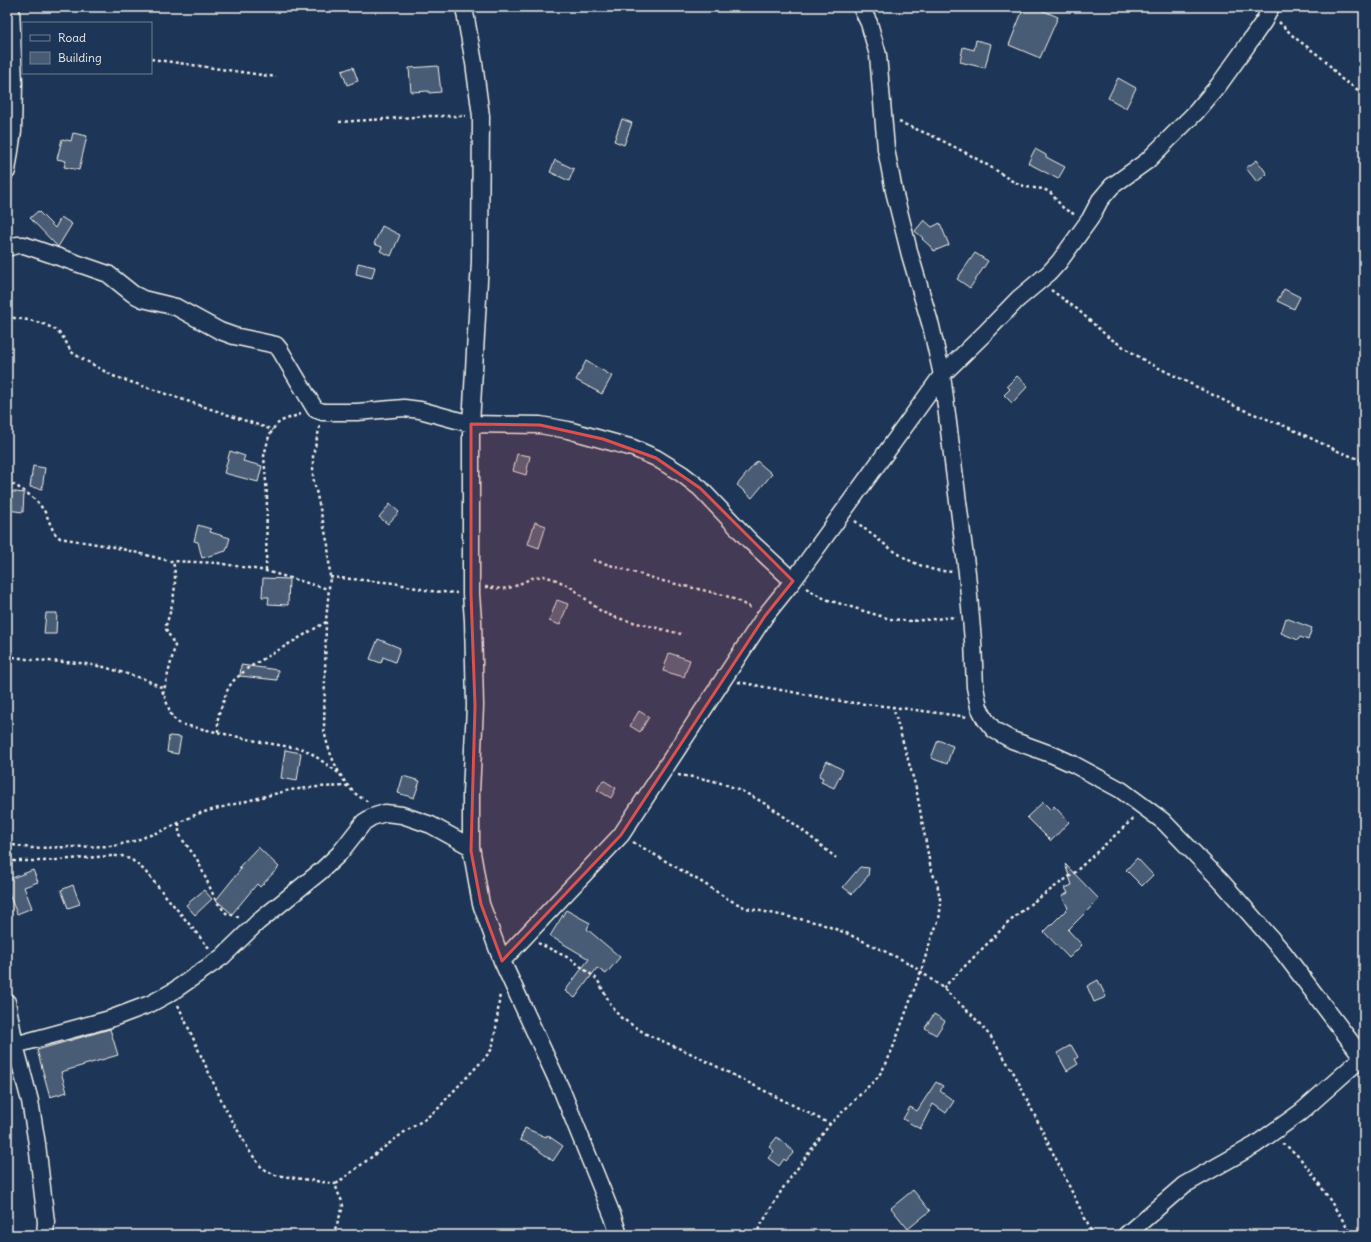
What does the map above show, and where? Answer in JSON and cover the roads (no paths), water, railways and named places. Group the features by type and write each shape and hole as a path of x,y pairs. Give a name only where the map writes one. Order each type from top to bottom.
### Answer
{"street":[{"path":"7,171 13,131 14,83 11,7"},
{"path":"464,7 474,63 481,116 480,262 471,424 471,589 475,706 471,793 471,847 481,904 505,966 562,1091 619,1235"},
{"path":"861,7 869,23 878,54 886,149 894,191 910,256 931,326 942,375 967,573 975,687 979,707 985,719 994,730 1012,740 1073,764 1121,790 1163,821 1221,881 1283,952 1363,1057 1301,1112 1255,1144 1184,1185 1126,1235"},
{"path":"505,966 525,936 621,835 765,616 794,581 942,375 986,333 1014,303 1059,262 1090,219 1100,200 1112,186 1147,161 1196,112 1218,86 1267,14"},
{"path":"7,248 17,245 24,245 108,274 143,299 176,307 220,331 234,336 276,344 319,410 357,412 404,408 420,410 471,424 540,425 603,439 633,448 656,458 682,474 700,488 750,541 794,581"},
{"path":"16,1045 110,1019 150,1004 172,992 219,960 258,922 321,871 339,854 364,822 372,817 385,813 402,815 431,825 471,847"},
{"path":"7,1002 30,1101 37,1144 46,1222 45,1235"}]}
